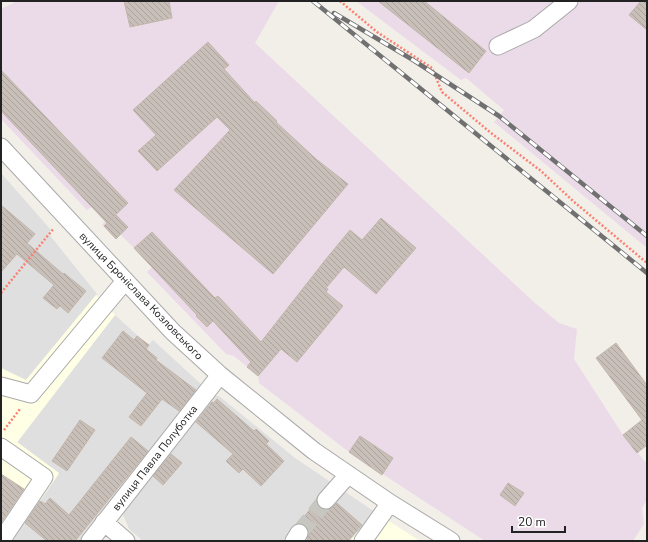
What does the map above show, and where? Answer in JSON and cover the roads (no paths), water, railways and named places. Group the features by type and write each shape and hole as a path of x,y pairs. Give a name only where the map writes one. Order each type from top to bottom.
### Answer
{"street":[{"path":"498,46 534,29 569,1"},
{"name":"вулиця Броніслава Козловського","path":"1,147 173,332 220,375 292,434 348,475 451,541"},
{"path":"1,386 31,394 125,281"},
{"name":"вулиця Павла Полуботка","path":"90,541 220,375"},
{"path":"1,447 44,477 1,541"},
{"path":"326,500 348,475"},
{"path":"363,541 390,503"},
{"path":"104,522 126,541"}],"tunnel":[{"path":"299,533 326,500"}],"railway":[{"path":"313,1 647,273"},
{"path":"334,13 413,60 499,116 647,236"}]}
